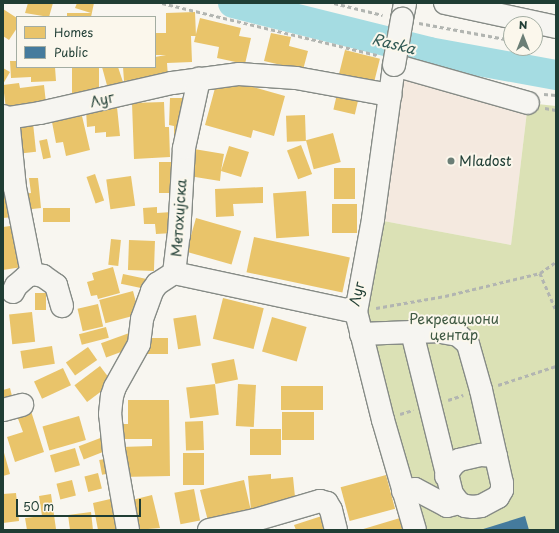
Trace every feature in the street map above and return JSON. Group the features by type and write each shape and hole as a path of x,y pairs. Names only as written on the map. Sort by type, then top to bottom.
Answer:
{"street":[{"path":"445,3 556,27"},
{"name":"Луг","path":"174,273 356,312 373,219 390,95 386,60 403,11"},
{"path":"386,60 533,98"},
{"name":"Луг","path":"6,117 40,113 172,83 239,74 277,76 325,82 390,95"},
{"name":"Метохијска","path":"128,530 114,451 110,414 112,396 115,387 139,344 144,314 152,291 157,284 174,273 179,235 184,148 199,79"},
{"path":"6,117 16,188 32,274"},
{"path":"13,292 21,280 32,274 43,276 56,284 62,306"},
{"path":"356,312 383,420 415,530"},
{"path":"361,334 435,331 458,335 468,344 502,483 502,490 498,497 481,506 473,508 459,503 452,494 446,476 412,332"},
{"path":"446,476 453,465 459,460 481,455 496,456"},
{"path":"404,491 415,490 447,506 459,503"},
{"path":"210,530 255,520 320,501 327,503 336,530"}],"path":[{"path":"162,3 386,60"},
{"path":"533,98 556,95"},
{"path":"356,312 445,296 540,273 556,262"},
{"path":"540,273 556,310"}],"shaded area":[{"name":"Mladost","path":"394,65 528,103 511,245 373,219"}],"green space":[{"name":"Рекреациони центар","path":"528,103 556,106 556,530 415,530 356,312 373,219 511,245"}],"building: Homes":[{"path":"28,3 53,3 49,16 25,13"},
{"path":"77,3 94,3 91,16 67,16 67,13 91,13 75,8"},
{"path":"3,9 16,17 16,30 9,40 3,36"},
{"path":"195,12 196,36 191,36 192,62 167,63 168,77 124,81 123,68 156,68 156,57 166,55 156,55 156,33 166,33 166,13"},
{"path":"200,18 241,28 239,36 251,38 245,64 217,58 219,47 194,42"},
{"path":"271,33 291,37 289,46 308,51 303,70 264,61"},
{"path":"345,50 380,59 374,84 339,75"},
{"path":"10,61 16,61 16,68 55,68 56,81 31,82 31,77 11,78"},
{"path":"3,68 10,72 3,84"},
{"path":"72,68 99,68 99,95 72,95"},
{"path":"102,68 118,68 124,85 108,89"},
{"path":"218,77 285,96 274,136 253,130 251,138 205,125"},
{"path":"19,83 20,88 44,85 46,103 6,109 3,85"},
{"path":"337,94 358,99 355,115 333,110"},
{"path":"170,98 183,98 181,139 174,139 174,126 169,125"},
{"path":"164,102 165,127 169,127 170,157 134,159 132,103"},
{"path":"117,107 120,136 106,137 106,132 95,133 95,126 87,127 86,110"},
{"path":"305,115 306,141 287,142 286,116"},
{"path":"82,116 90,150 66,156 63,142 56,143 52,122"},
{"path":"33,123 36,152 16,154 13,125"},
{"path":"333,133 341,162 314,169 306,140"},
{"path":"47,139 51,158 43,159 39,141"},
{"path":"301,145 312,174 298,179 287,150"},
{"path":"229,146 249,152 241,177 221,171"},
{"path":"194,149 224,154 220,181 189,176"},
{"path":"159,162 176,162 176,193 159,193"},
{"path":"334,168 355,168 355,199 334,199"},
{"path":"95,174 104,200 96,203 86,177"},
{"path":"131,176 135,206 110,209 106,179"},
{"path":"29,178 38,178 41,208 23,210 22,194 31,193"},
{"path":"263,187 263,203 233,204 234,216 216,217 215,189"},
{"path":"10,189 13,217 3,218 3,190"},
{"path":"306,191 309,236 276,238 273,193"},
{"path":"332,204 357,204 357,233 332,233"},
{"path":"157,207 157,213 172,212 173,233 156,234 155,224 144,224 143,208"},
{"path":"43,208 70,208 70,222 43,222"},
{"path":"196,218 241,231 232,265 186,252"},
{"path":"17,225 22,267 3,270 3,227"},
{"path":"254,237 350,257 342,293 247,272"},
{"path":"111,239 121,240 118,266 108,265"},
{"path":"129,240 155,241 154,271 128,270"},
{"path":"113,267 120,293 98,299 97,295 91,296 87,282 94,280 92,273"},
{"path":"123,274 151,280 149,290 121,284"},
{"path":"133,291 139,314 105,323 99,300"},
{"path":"35,293 46,293 46,310 35,310"},
{"path":"223,298 264,308 254,349 213,339"},
{"path":"98,304 103,326 83,331 78,309"},
{"path":"32,312 35,342 12,344 9,314"},
{"path":"196,315 201,346 178,349 173,319"},
{"path":"272,317 307,327 297,362 262,352"},
{"path":"106,327 109,338 82,345 79,334"},
{"path":"132,332 137,346 106,357 101,343"},
{"path":"147,338 168,338 168,354 147,354"},
{"path":"52,346 55,364 23,369 20,351"},
{"path":"88,347 97,360 75,376 66,362"},
{"path":"234,359 238,380 215,384 211,363"},
{"path":"100,366 113,383 87,402 74,385"},
{"path":"63,368 71,385 42,399 34,382"},
{"path":"215,384 219,415 190,418 186,388"},
{"path":"238,384 256,385 254,427 236,426"},
{"path":"281,386 323,386 323,410 281,410"},
{"path":"10,388 13,400 3,403 3,390"},
{"path":"128,400 169,400 170,476 121,477 121,447 152,446 152,439 123,439 123,424 128,424"},
{"path":"31,411 44,452 15,462 7,437 23,432 17,416"},
{"path":"282,412 314,412 314,440 282,440"},
{"path":"79,416 86,440 49,451 42,426"},
{"path":"203,421 204,450 186,451 185,422"},
{"path":"250,429 281,429 281,455 250,455"},
{"path":"103,437 108,450 84,459 79,446"},
{"path":"75,448 80,465 55,472 50,455"},
{"path":"3,449 10,474 3,476"},
{"path":"183,453 204,453 204,485 183,485"},
{"path":"110,458 113,473 102,475 99,460"},
{"path":"98,473 102,489 88,492 84,476"},
{"path":"271,474 271,479 293,477 296,507 208,521 200,490 244,480 251,511 248,476"},
{"path":"386,475 395,509 350,521 341,487"},
{"path":"72,480 76,496 60,499 56,484"},
{"path":"194,489 200,520 180,524 174,493"},
{"path":"16,493 19,521 3,523 3,494"},
{"path":"51,494 56,529 27,530 25,518 42,516 39,496"},
{"path":"152,495 160,528 136,530 128,501"},
{"path":"119,497 126,530 98,530 93,503"},
{"path":"91,512 93,530 70,530 68,515"},
{"path":"328,514 333,530 296,530 294,525"},
{"path":"400,518 404,530 360,530"}],"building: Public":[{"path":"525,516 529,530 480,530"}],"waterway":[{"name":"Raska","path":"233,3 429,52 556,75"}],"place":[{"name":"Mladost","path":"451,161"}]}
